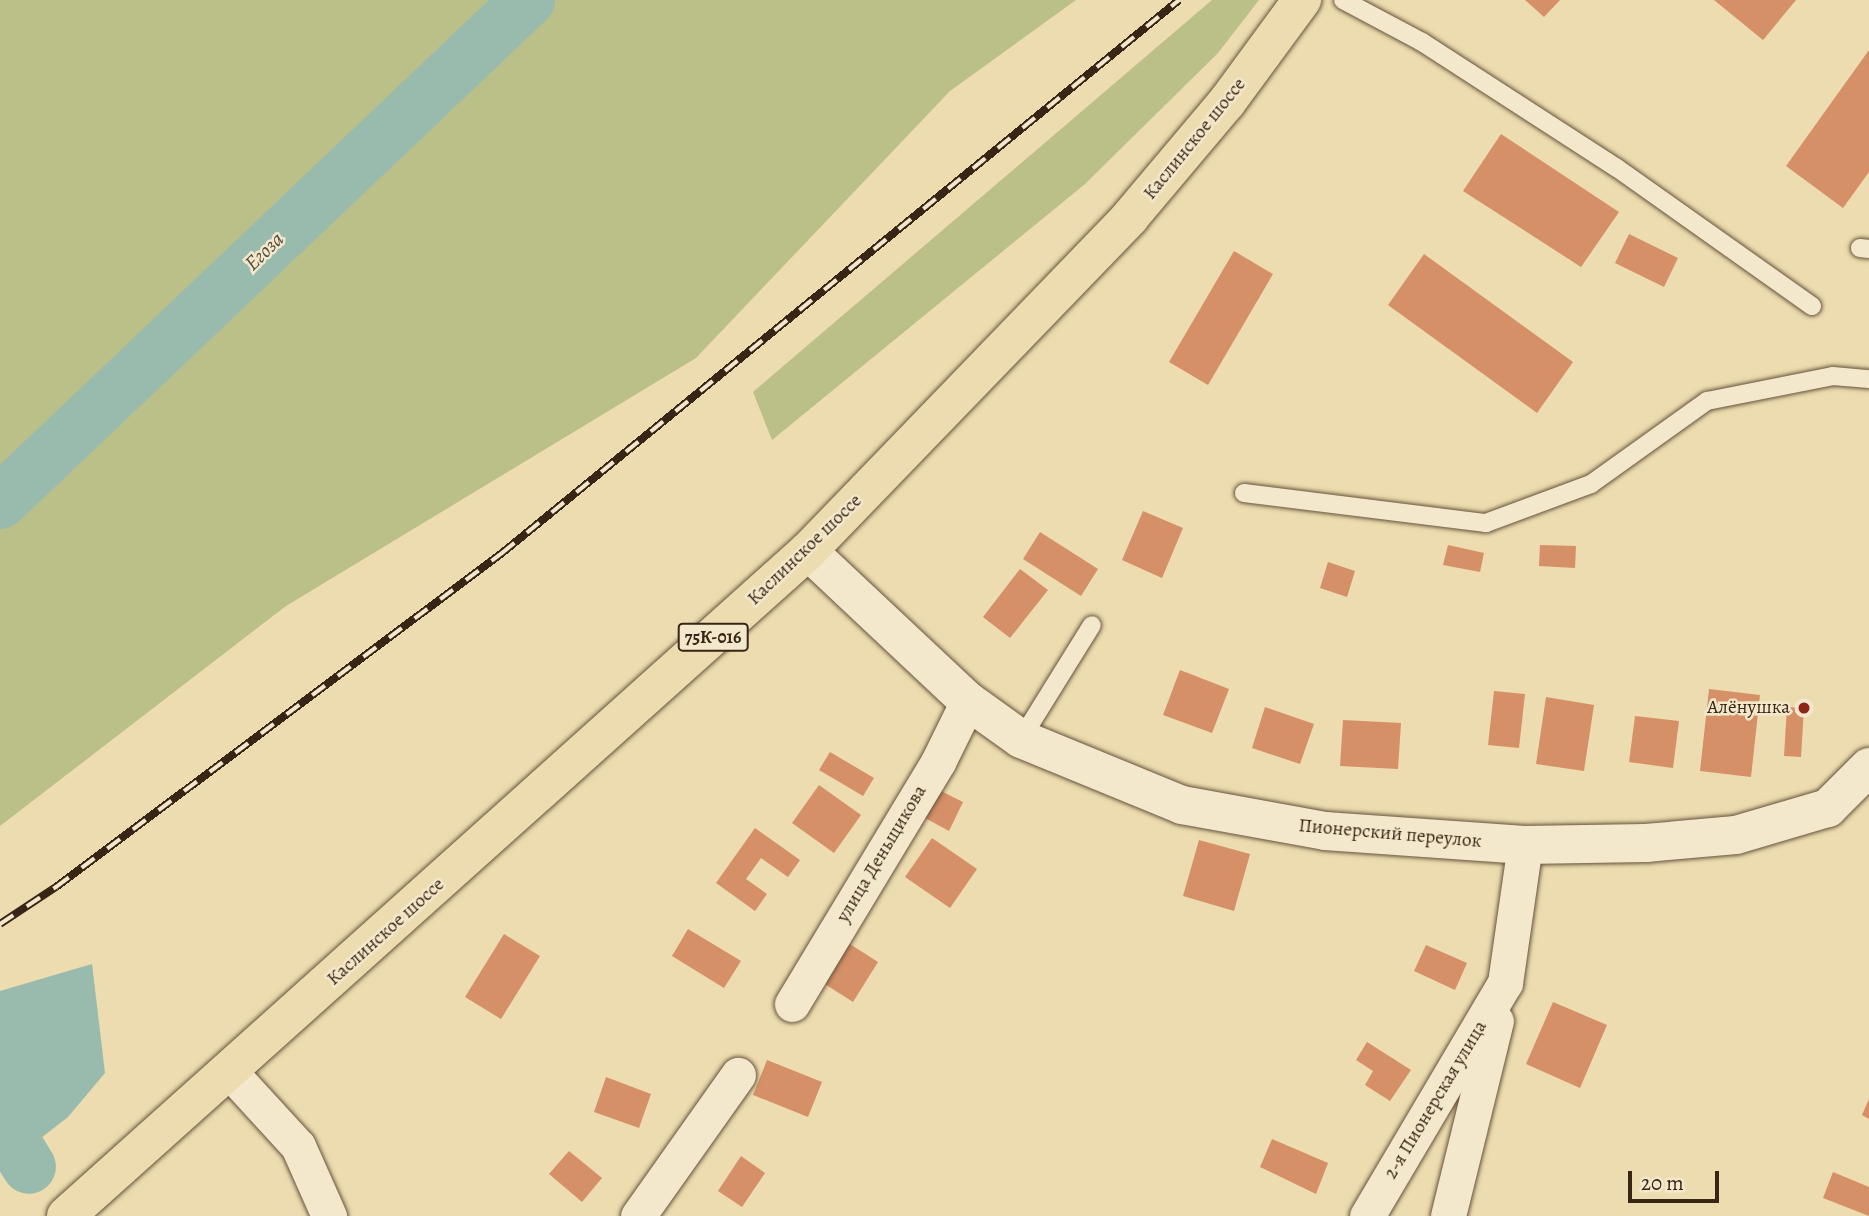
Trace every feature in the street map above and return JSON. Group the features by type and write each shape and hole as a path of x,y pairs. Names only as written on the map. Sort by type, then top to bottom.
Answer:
{"main road":[{"name":"Каслинское шоссе","path":"66,1216 231,1073 808,551 1130,217 1227,102 1302,0"}],"street":[{"name":"Пионерский переулок","path":"808,551 968,701 1021,739 1182,805 1325,831 1525,845 1736,835 1828,808 1869,766"},
{"name":"улица Деньщикова","path":"792,1003 938,762 968,701"},
{"name":"2-я Пионерская улица","path":"1448,1216 1505,983 1525,845"},
{"name":"2-я Пионерская улица","path":"1367,1216 1505,983"},
{"path":"231,1073 298,1146 329,1216"},
{"path":"638,1216 738,1075"}],"lane":[{"path":"1343,0 1422,42 1617,168 1812,306"},
{"path":"1244,493 1486,523 1591,484 1707,401 1833,376 1869,379"},
{"path":"1021,739 1092,625"}],"green space":[{"path":"0,0 1076,0 950,91 696,358 286,606 0,826"},
{"path":"1212,0 1259,0 1218,53 1085,184 772,440 753,392"}],"shaded area":[{"path":"92,964 105,1073 68,1117 0,1170 0,991"}],"building":[{"path":"1525,0 1560,0 1544,17"},
{"path":"1714,0 1796,0 1763,40"},
{"path":"1869,50 1869,172 1843,208 1786,166"},
{"path":"1501,134 1619,212 1581,267 1463,191"},
{"path":"1629,234 1678,258 1664,287 1615,263"},
{"path":"1234,251 1273,274 1208,385 1169,362"},
{"path":"1424,254 1573,362 1537,413 1388,305"},
{"path":"1143,511 1183,528 1162,578 1122,560"},
{"path":"1040,532 1098,569 1081,596 1023,559"},
{"path":"1448,545 1484,553 1480,572 1443,565"},
{"path":"1540,545 1576,546 1575,568 1539,566"},
{"path":"1328,562 1355,571 1347,597 1320,588"},
{"path":"1020,569 1048,590 1010,638 983,617"},
{"path":"1180,670 1229,689 1212,733 1163,715"},
{"path":"1709,689 1760,695 1751,777 1700,771"},
{"path":"1494,691 1525,694 1519,748 1488,745"},
{"path":"1546,697 1594,705 1584,771 1536,764"},
{"path":"1265,707 1314,724 1300,764 1252,748"},
{"path":"1787,707 1804,708 1801,757 1784,756"},
{"path":"1635,716 1679,721 1673,768 1629,762"},
{"path":"1343,720 1401,723 1398,769 1340,766"},
{"path":"830,752 874,778 863,796 819,770"},
{"path":"819,785 861,815 834,853 792,823"},
{"path":"939,790 963,802 949,831 925,818"},
{"path":"755,828 800,860 788,877 761,858 746,879 767,894 755,911 716,883"},
{"path":"932,838 977,869 950,908 905,877"},
{"path":"1199,840 1250,854 1234,911 1183,896"},
{"path":"688,929 741,961 724,988 672,956"},
{"path":"504,934 540,956 501,1019 465,997"},
{"path":"842,939 878,962 853,1002 817,979"},
{"path":"1426,945 1467,963 1455,990 1414,971"},
{"path":"1553,1002 1607,1025 1580,1088 1526,1064"},
{"path":"1367,1042 1411,1070 1390,1101 1365,1085 1373,1071 1356,1060"},
{"path":"767,1060 822,1082 808,1117 753,1095"},
{"path":"606,1077 651,1094 639,1128 594,1112"},
{"path":"1869,1099 1869,1119 1862,1115"},
{"path":"1272,1139 1328,1163 1316,1194 1260,1167"},
{"path":"569,1151 602,1178 582,1202 549,1174"},
{"path":"741,1156 765,1173 742,1207 718,1191"},
{"path":"1833,1172 1869,1187 1869,1216 1823,1198"}],"waterway":[{"name":"Егоза","path":"0,502 528,0"},
{"name":"Егоза","path":"0,1120 29,1167"}],"railway":[{"path":"0,924 56,887 502,553 1179,0"}],"place":[{"name":"Алёнушка","path":"1804,708"}]}
